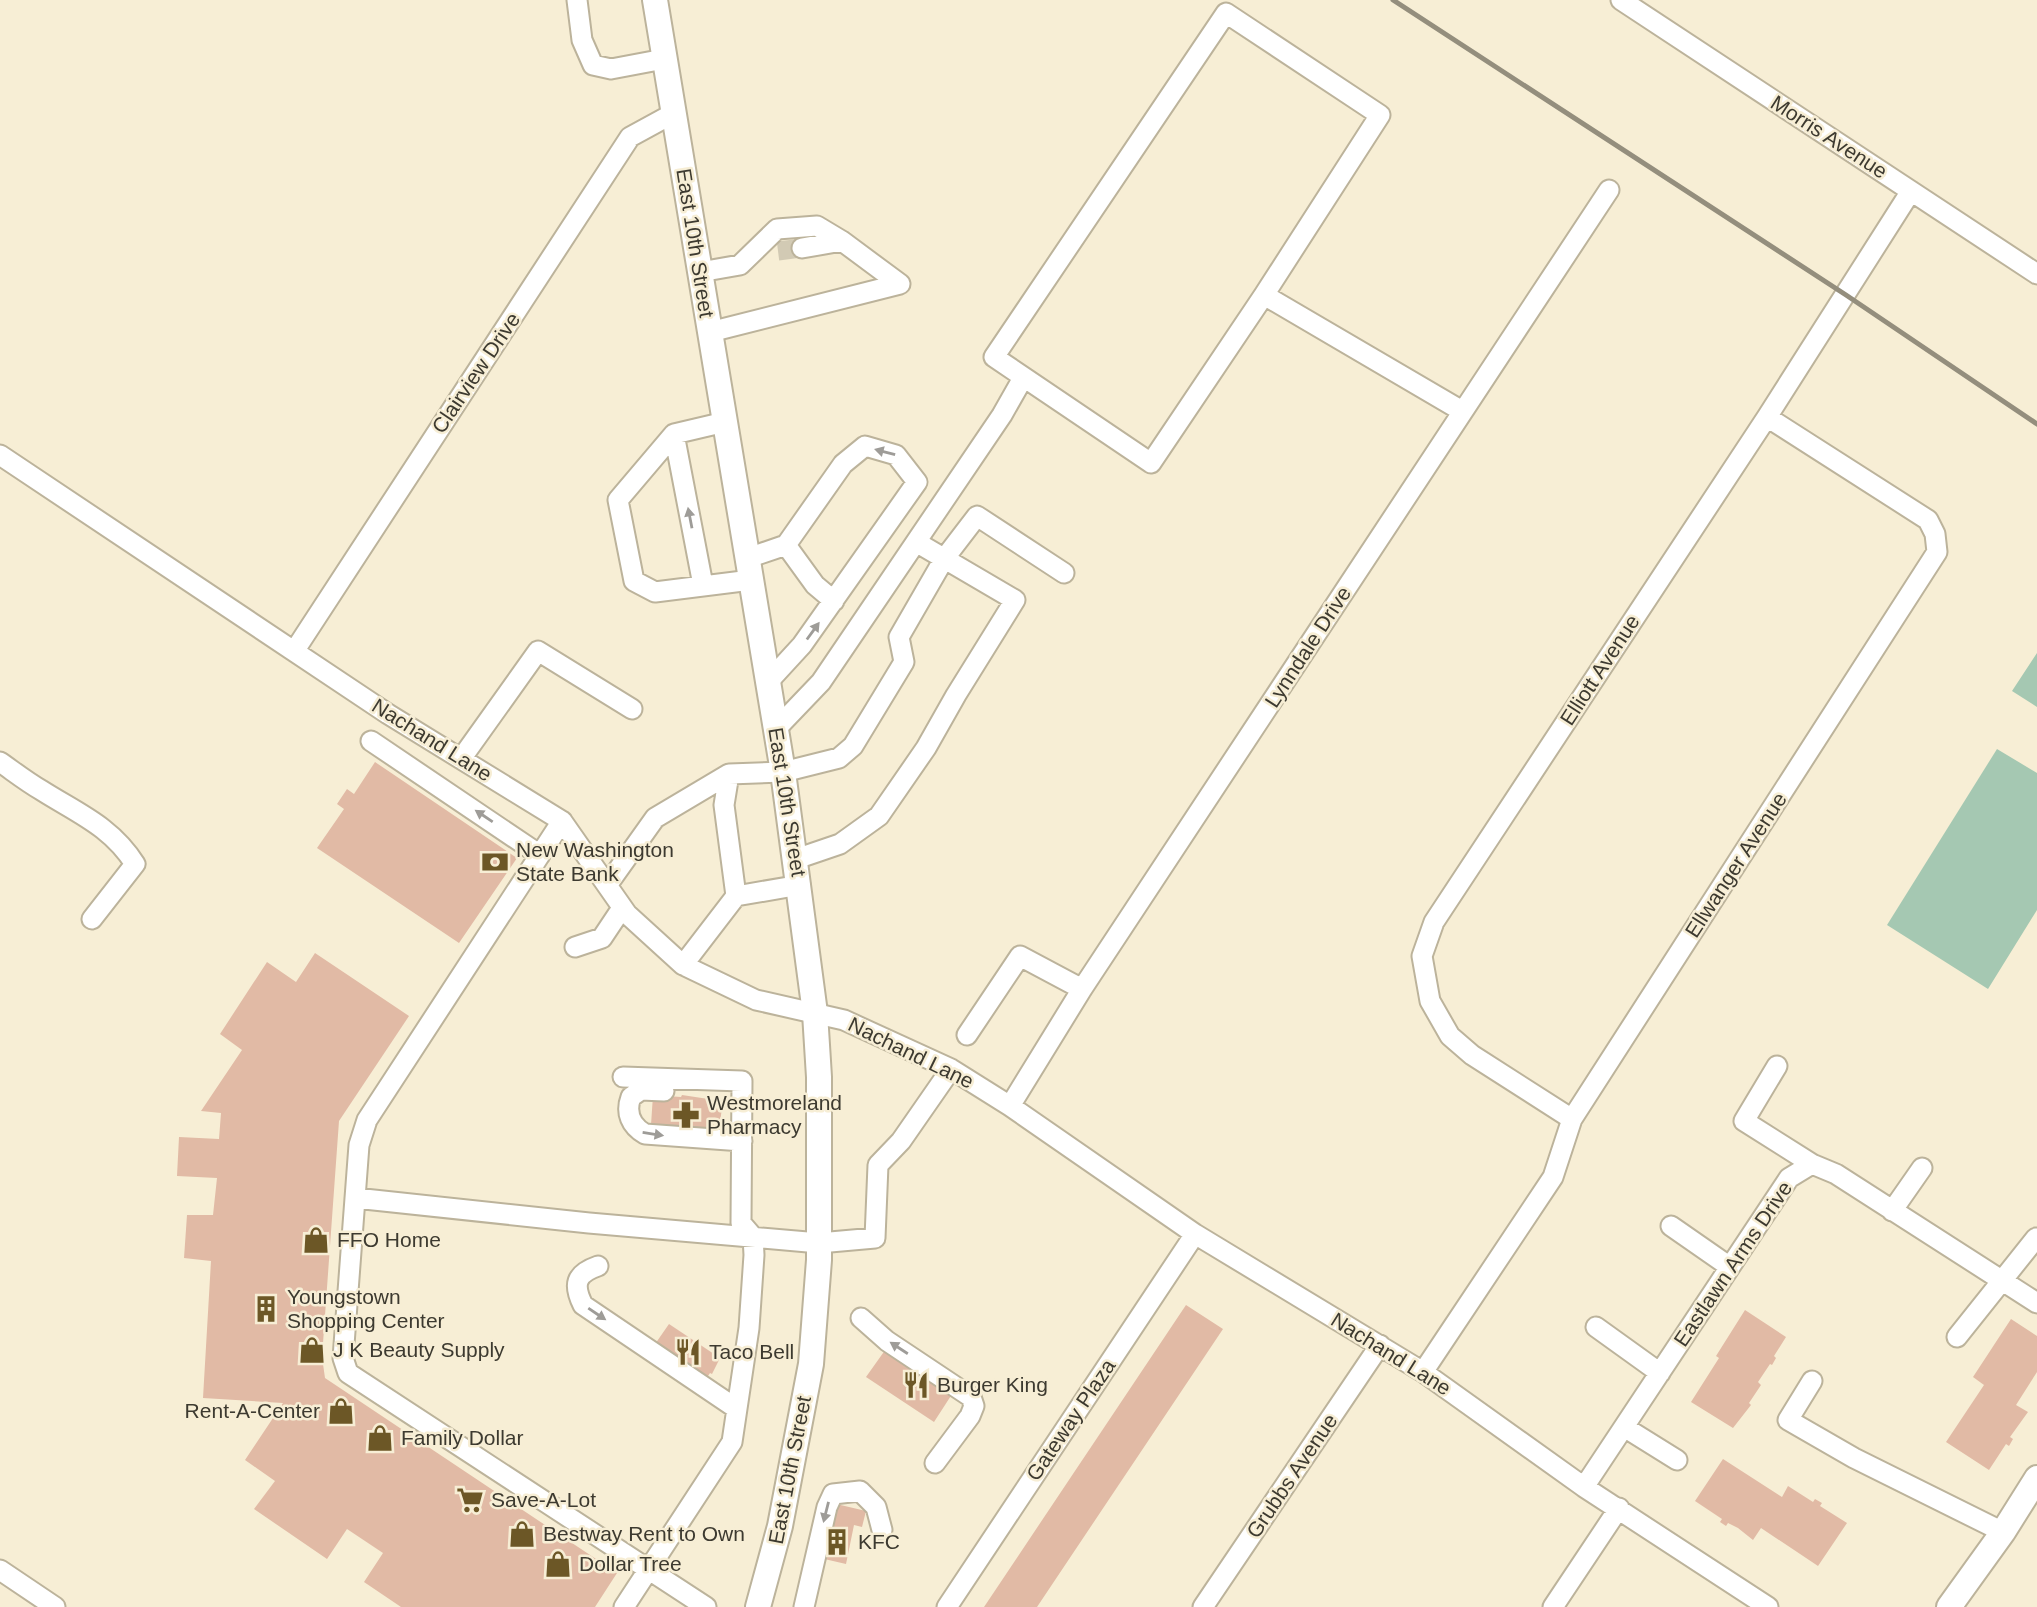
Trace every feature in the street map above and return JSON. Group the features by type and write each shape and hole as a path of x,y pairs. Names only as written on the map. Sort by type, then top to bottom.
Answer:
{"main road":[{"name":"East 10th Street","path":"655,0 783,772 815,1013 819,1077 819,1243 811,1364 780,1526 758,1607"},
{"path":"1949,1607 2003,1532 2037,1478"}],"street":[{"path":"577,0 582,40 593,65 611,69 664,59"},
{"name":"Morris Avenue","path":"1621,0 2037,274"},
{"path":"1226,13 1380,115 1151,463 1023,378 994,357 1226,13"},
{"name":"Clairview Drive","path":"295,650 630,137 674,113"},
{"name":"Lynndale Drive","path":"1010,1106 1082,989 1609,190"},
{"name":"Elliott Avenue","path":"1572,1119 1472,1055 1450,1036 1430,1001 1422,956 1434,922 1767,417 1911,191"},
{"path":"700,272 740,265 777,229 817,226 900,284 710,332"},
{"path":"802,248 842,241"},
{"path":"751,254 778,251"},
{"path":"1264,295 1462,411"},
{"path":"776,729 821,682 1002,415 1023,378"},
{"name":"Ellwanger Avenue","path":"1423,1372 1553,1177 1572,1119 1937,552 1935,534 1928,520 1767,417"},
{"path":"725,422 674,434 618,500 634,581 655,592 703,585 749,569 786,545 843,464 865,446 896,454 917,482 803,645 768,682"},
{"path":"674,434 703,585"},
{"name":"Nachand Lane","path":"0,455 388,714 562,821 627,914 683,965 756,1000 844,1020 951,1069 1010,1106 1195,1234 1423,1372 1584,1487 1769,1607"},
{"path":"608,884 655,818 729,774 783,772 839,758 853,746 904,662 900,637 944,559 977,516 1064,573"},
{"path":"796,859 840,844 879,816 926,748 1015,600 916,542"},
{"path":"786,545 815,585 834,601"},
{"path":"461,759 538,651 632,709"},
{"path":"371,741 540,855"},
{"path":"0,762 40,790 88,816 122,845 135,864 92,919"},
{"path":"729,774 724,805 736,896"},
{"path":"562,821 367,1120 359,1145 343,1358 348,1373 706,1607"},
{"path":"683,965 736,896 800,885"},
{"path":"575,947 602,938 618,914 627,914"},
{"path":"967,1035 1020,956 1082,989"},
{"path":"1777,1066 1744,1121 1812,1164"},
{"path":"355,1198 597,1224 819,1243 875,1238 878,1165 901,1141 951,1069"},
{"path":"623,1077 742,1081 741,1223 753,1237 749,1328 732,1442 624,1607"},
{"path":"742,1092 641,1090 631,1097 628,1112 635,1128 645,1134 742,1141"},
{"name":"Eastlawn Arms Drive","path":"1584,1487 1789,1178 1812,1164 1836,1174 2037,1303"},
{"path":"1892,1211 1922,1168"},
{"path":"1671,1226 1730,1267"},
{"name":"Gateway Plaza","path":"947,1607 1195,1234"},
{"path":"1957,1337 2036,1238"},
{"path":"598,1266 586,1270 577,1284 577,1293 583,1306 737,1409"},
{"path":"861,1318 887,1341 971,1397 974,1406 970,1416 935,1463"},
{"path":"1595,1327 1660,1373"},
{"name":"Grubbs Avenue","path":"1203,1607 1380,1345"},
{"path":"1812,1381 1788,1420 1854,1458 2003,1532"},
{"path":"1624,1427 1677,1460"},
{"path":"804,1607 827,1507 833,1494 860,1491 876,1507 882,1530"},
{"path":"1553,1607 1619,1508"},
{"path":"0,1570 55,1607"}],"green space":[{"path":"2037,653 2037,707 2012,691"},
{"path":"1997,749 2037,773 2037,910 1988,989 1887,925"}],"building":[{"path":"375,762 517,858 459,943 317,848 344,809 337,804 347,789 354,794"},
{"name":"Youngstown Shopping Center","path":"315,953 409,1016 339,1121 322,1357 325,1378 617,1573 595,1607 401,1607 364,1582 383,1553 347,1529 327,1559 254,1509 275,1481 245,1460 283,1403 203,1398 211,1261 184,1258 187,1215 213,1215 217,1178 177,1176 179,1137 219,1139 221,1113 201,1111 242,1050 220,1034 267,962 296,982"},
{"name":"Westmoreland Pharmacy","path":"653,1095 682,1095 715,1100 715,1108 722,1108 720,1122 714,1122 713,1130 651,1125"},
{"path":"1186,1305 1223,1329 1037,1607 984,1607"},
{"path":"1745,1310 1786,1337 1774,1356 1776,1358 1772,1365 1770,1364 1758,1382 1761,1385 1749,1403 1751,1405 1733,1428 1691,1402"},
{"path":"2011,1319 2037,1336 2037,1372 2016,1405 2028,1412 2010,1437 2013,1439 2009,1446 2006,1444 1989,1470 1946,1442 1984,1385 1973,1377"},
{"name":"Taco Bell","path":"669,1324 720,1358 712,1374 706,1379 653,1347"},
{"name":"Burger King","path":"888,1346 956,1388 934,1422 866,1377"},
{"path":"1723,1459 1782,1497 1788,1486 1813,1502 1815,1499 1822,1503 1820,1506 1847,1523 1818,1566 1761,1528 1753,1540 1738,1528 1728,1523 1726,1526 1720,1522 1722,1519 1695,1501"},
{"name":"KFC","path":"832,1503 866,1511 862,1527 854,1525 846,1564 820,1558"}],"tunnel":[{"path":"778,251 802,248"}],"railway":[{"path":"1393,0 1846,295 2037,424"}],"place":[{"name":"New Washington State Bank","path":"495,862"},
{"name":"Westmoreland Pharmacy","path":"686,1115"},
{"name":"FFO Home","path":"316,1240"},
{"name":"Youngstown Shopping Center","path":"266,1309"},
{"name":"J K Beauty Supply","path":"312,1350"},
{"name":"Taco Bell","path":"688,1352"},
{"name":"Burger King","path":"916,1385"},
{"name":"Rent-A-Center","path":"341,1411"},
{"name":"Family Dollar","path":"380,1438"},
{"name":"Save-A-Lot","path":"470,1500"},
{"name":"Bestway Rent to Own","path":"522,1534"},
{"name":"KFC","path":"837,1542"},
{"name":"Dollar Tree","path":"558,1564"}]}
